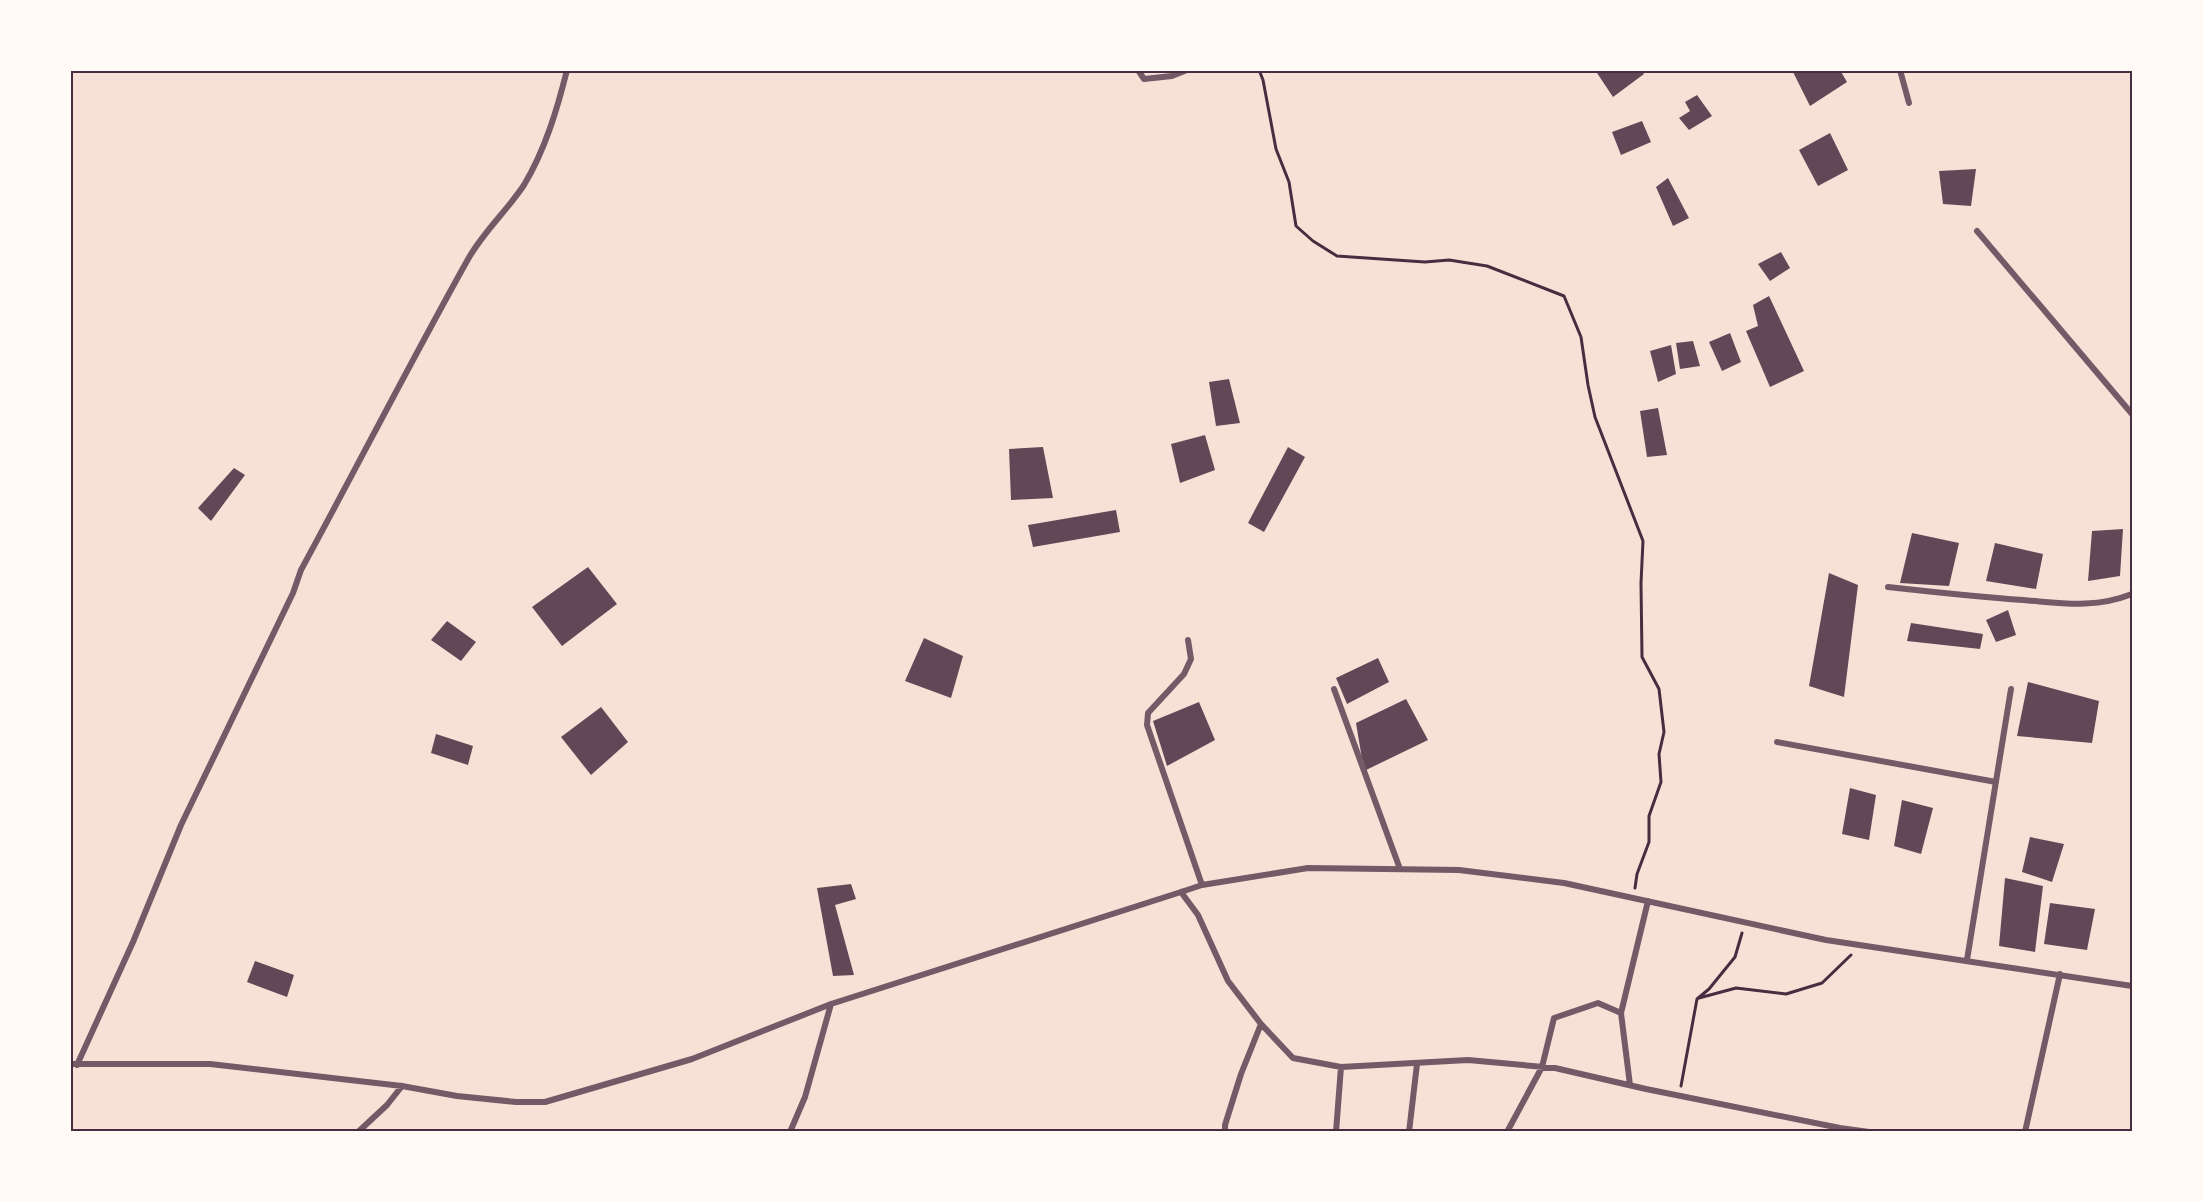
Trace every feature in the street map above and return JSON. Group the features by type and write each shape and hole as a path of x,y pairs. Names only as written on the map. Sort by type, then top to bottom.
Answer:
{"street":[{"path":"567,70 556,111 528,177 476,244 301,570 293,593 181,825 133,942 74,1064 210,1064 402,1086 468,1097 516,1102 545,1102 692,1059 831,1004 1202,885 1308,868 1459,870 1564,883 1861,945 2133,986"},
{"path":"1138,70 1144,80 1187,70"},
{"path":"1900,70 1909,103"},
{"path":"1977,231 2133,414"},
{"path":"1888,587 1989,598 2085,604 2110,602 2133,594"},
{"path":"1188,640 1191,659 1184,674 1148,713 1147,725 1202,885"},
{"path":"1334,689 1400,869"},
{"path":"1967,960 2011,689"},
{"path":"1777,742 1996,782"},
{"path":"1181,892 1198,915 1228,981 1261,1024 1293,1058 1341,1067 1468,1060 1542,1067 1840,1128 1869,1131"},
{"path":"1630,1085 1621,1013 1648,901"},
{"path":"2025,1131 2060,974"},
{"path":"1507,1131 1542,1067 1554,1018 1598,1003 1621,1013"},
{"path":"790,1131 805,1097 831,1004"},
{"path":"1225,1131 1240,1074 1261,1024"},
{"path":"1409,1131 1417,1064"},
{"path":"1336,1131 1341,1067"},
{"path":"358,1131 387,1105 402,1086"}],"path":[{"path":"1259,70 1276,149 1289,182 1296,226 1313,241 1337,256 1425,262 1449,260 1487,266 1564,296 1581,337 1587,385 1595,417 1643,541 1642,657 1659,689 1664,732 1659,754 1661,782 1649,816 1649,842 1637,874 1634,898"},
{"path":"1679,1095 1697,999 1709,989 1735,957 1745,922"},
{"path":"1697,999 1736,988 1786,994 1822,983 1861,945"}],"building":[{"path":"1595,70 1642,70 1644,74 1613,97"},
{"path":"1792,70 1840,70 1847,82 1810,106"},
{"path":"1697,95 1712,116 1689,130 1679,118 1690,111 1685,102"},
{"path":"1642,121 1651,142 1621,155 1612,132"},
{"path":"1830,133 1848,170 1818,186 1799,150"},
{"path":"1976,169 1971,206 1943,204 1939,171"},
{"path":"1668,178 1689,218 1673,226 1656,187"},
{"path":"1781,252 1790,268 1770,281 1758,264"},
{"path":"1769,296 1804,371 1770,387 1746,331 1758,326 1753,305"},
{"path":"1730,333 1741,362 1722,371 1709,342"},
{"path":"1693,341 1700,366 1680,369 1676,343"},
{"path":"1671,345 1676,374 1658,382 1650,351"},
{"path":"1229,379 1240,423 1216,426 1209,382"},
{"path":"1658,408 1667,455 1647,457 1640,411"},
{"path":"1205,435 1215,470 1180,483 1171,444"},
{"path":"1043,447 1053,498 1011,500 1009,449"},
{"path":"1288,447 1305,457 1264,532 1248,523"},
{"path":"234,468 245,475 211,521 198,508"},
{"path":"1116,510 1120,532 1033,547 1028,525"},
{"path":"2123,529 2120,576 2088,581 2092,531"},
{"path":"1912,533 1959,543 1949,586 1900,583"},
{"path":"1995,543 2043,554 2036,589 1986,581"},
{"path":"588,567 617,604 562,646 532,607"},
{"path":"1829,573 1858,585 1844,697 1809,686"},
{"path":"2008,610 2016,635 1996,642 1986,620"},
{"path":"447,621 476,642 461,661 431,640"},
{"path":"1911,623 1983,634 1980,649 1907,641"},
{"path":"924,638 963,656 951,698 905,681"},
{"path":"1378,658 1389,682 1347,704 1336,678"},
{"path":"2028,682 2099,701 2092,743 2017,736"},
{"path":"1406,699 1428,740 1364,771 1356,723"},
{"path":"1199,702 1215,740 1167,766 1153,721"},
{"path":"601,707 628,742 591,775 561,737"},
{"path":"436,734 473,746 468,765 431,753"},
{"path":"1850,788 1876,795 1869,840 1842,834"},
{"path":"1902,800 1933,808 1921,854 1894,846"},
{"path":"2030,837 2064,844 2052,882 2022,872"},
{"path":"2005,878 2043,886 2035,952 1999,946"},
{"path":"851,884 856,899 835,905 854,975 833,976 817,888"},
{"path":"2050,903 2095,909 2087,950 2044,944"},
{"path":"255,961 294,975 287,997 247,982"}]}
